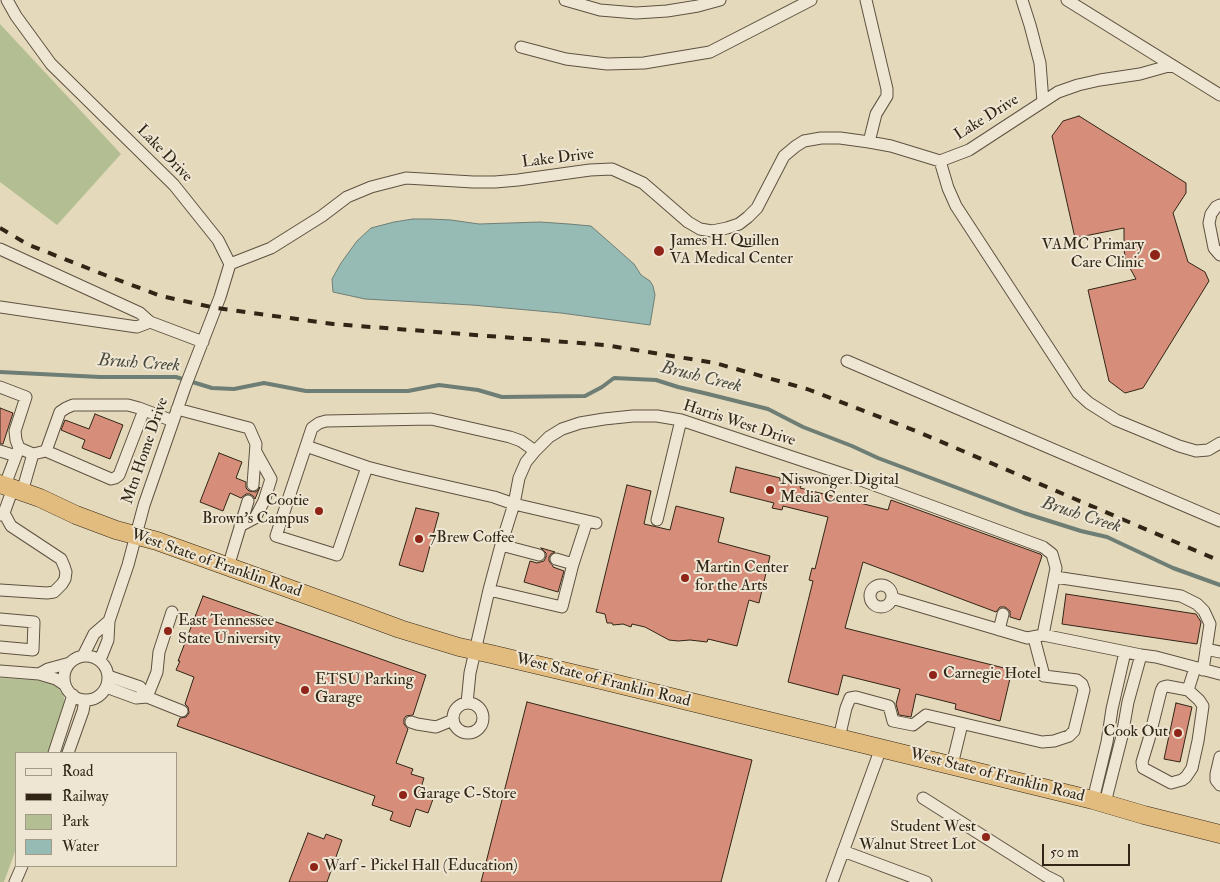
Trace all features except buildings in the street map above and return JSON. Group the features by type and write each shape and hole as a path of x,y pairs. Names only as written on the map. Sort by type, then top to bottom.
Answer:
{"highway":[{"name":"West State of Franklin Road","path":"10,487 40,498 76,515 136,536 158,541 400,629 459,648 592,678 952,765 1099,801 1144,815 1220,834"}],"street":[{"name":"Lake Drive","path":"7,0 16,16 51,64 174,185 218,240 230,264 271,248 322,216 347,197 371,186 406,178 495,182 612,169 643,183 688,222 700,229 712,231 727,228 739,224 757,208 784,156 804,141 821,138 840,138 869,142 899,148 940,161 968,150 1058,92 1100,80 1140,74 1172,64"},
{"path":"565,0 600,10 636,13 667,11 720,0"},
{"path":"521,47 566,60 607,64 644,63 710,52 811,0"},
{"path":"866,0 887,88 886,96 876,114 869,142"},
{"path":"1022,0 1040,63 1043,102"},
{"path":"1067,0 1220,95"},
{"path":"940,161 948,188 956,206 1078,394 1116,420 1179,446 1196,451 1208,450 1220,443"},
{"path":"1220,205 1211,214 1209,223 1214,248 1220,255"},
{"path":"0,249 140,313 150,322 203,342"},
{"name":"Mtn Home Drive","path":"100,660 108,640 109,622 128,565 144,504 177,408 220,297 230,264"},
{"path":"0,307 137,327 150,322"},
{"path":"846,361 1220,520"},
{"path":"0,388 26,397 15,431 17,452 2,514 11,526 61,560 66,572 65,579 54,592 0,590"},
{"path":"46,451 60,412 74,405 128,405 173,421"},
{"path":"177,408 249,428 256,444 253,485"},
{"path":"0,451 33,454 46,451 111,479 116,478 119,475 144,410"},
{"name":"Harris West Drive","path":"467,703 470,673 489,590 514,504 519,478 526,462 535,450 549,437 562,429 580,423 604,419 657,416 681,420 858,479 1043,547 1052,554 1056,568 1039,637"},
{"path":"368,466 337,555 276,536 312,428 319,423 326,421 431,419 510,437 521,441 535,450"},
{"path":"657,520 681,420"},
{"path":"306,446 402,476 591,522 573,564 562,608 489,590"},
{"path":"240,526 255,518 264,501 271,479 256,452"},
{"path":"10,487 33,454"},
{"path":"228,567 248,501"},
{"path":"501,545 539,555"},
{"path":"556,559 573,564"},
{"path":"1055,577 1181,596 1197,604 1204,611 1210,624 1206,649 1199,669 1188,690"},
{"path":"892,598 1027,638 1039,637 1156,657 1220,674"},
{"path":"147,697 157,672 159,652 172,612"},
{"path":"998,630 1003,614"},
{"path":"0,619 34,622 33,650 0,647"},
{"path":"83,656 94,634 109,622"},
{"path":"839,738 850,698 856,697 889,706 893,721 913,725 926,715 1042,742 1054,741 1069,736 1074,731 1084,690 1082,684 1077,680 1044,676 1039,637"},
{"path":"1206,649 1220,652"},
{"path":"1099,801 1112,709 1125,652"},
{"path":"88,655 100,660 108,672 107,682 100,696 85,700 70,693 65,685 64,674 70,662 75,658 88,655"},
{"path":"1099,801 1122,736 1128,702 1140,655"},
{"path":"39,674 48,668 70,662"},
{"path":"0,671 39,674 65,685"},
{"path":"107,682 136,698 147,697 182,711"},
{"path":"1163,687 1188,690 1203,706 1198,740 1192,768 1182,780 1171,783 1143,768 1142,762 1163,687"},
{"path":"54,752 73,695"},
{"path":"68,752 85,700"},
{"path":"467,703 472,703 480,709 484,718 480,728 472,733 462,732 454,725 453,720 455,710 462,704 467,703"},
{"path":"411,722 436,727 453,720"},
{"path":"952,765 962,724"},
{"path":"832,882 881,748"},
{"path":"1220,757 1216,774 1216,780 1220,785"},
{"path":"923,798 1058,882"},
{"path":"843,850 926,882"},
{"path":"15,882 22,867"}],"green space":[{"path":"0,24 121,154 57,225 0,182"},
{"path":"0,678 50,683 63,694 65,710 50,752 15,752 15,852 4,882 0,882"}],"water":[{"path":"413,219 451,220 479,224 540,222 591,226 634,264 641,275 650,281 653,286 655,295 650,325 561,313 472,305 365,299 333,292 332,279 341,263 357,241 371,228"}],"waterway":[{"name":"Brush Creek","path":"0,372 100,377 176,377 212,388 234,389 264,383 306,391 408,391 439,385 478,390 502,397 585,396 614,378 656,380 768,409 803,427 878,458 1024,513 1107,537 1173,568 1220,585"}],"railway":[{"path":"0,228 29,245 161,296 216,308 333,324 605,345 715,363 807,389 916,431 1220,561"}],"place":[{"name":"James H. Quillen VA Medical Center","path":"659,251"},
{"name":"VAMC Primary Care Clinic","path":"1155,255"},
{"name":"Niswonger Digital Media Center","path":"770,490"},
{"name":"Cootie Brown's Campus","path":"319,511"},
{"name":"7Brew Coffee","path":"419,539"},
{"name":"Martin Center for the Arts","path":"685,578"},
{"name":"East Tennessee State University","path":"168,631"},
{"name":"Carnegie Hotel","path":"933,675"},
{"name":"ETSU Parking Garage","path":"305,690"},
{"name":"Cook Out","path":"1178,733"},
{"name":"Garage C-Store","path":"403,795"},
{"name":"Student West Walnut Street Lot","path":"986,837"},
{"name":"Warf - Pickel Hall (Education)","path":"314,867"}]}
